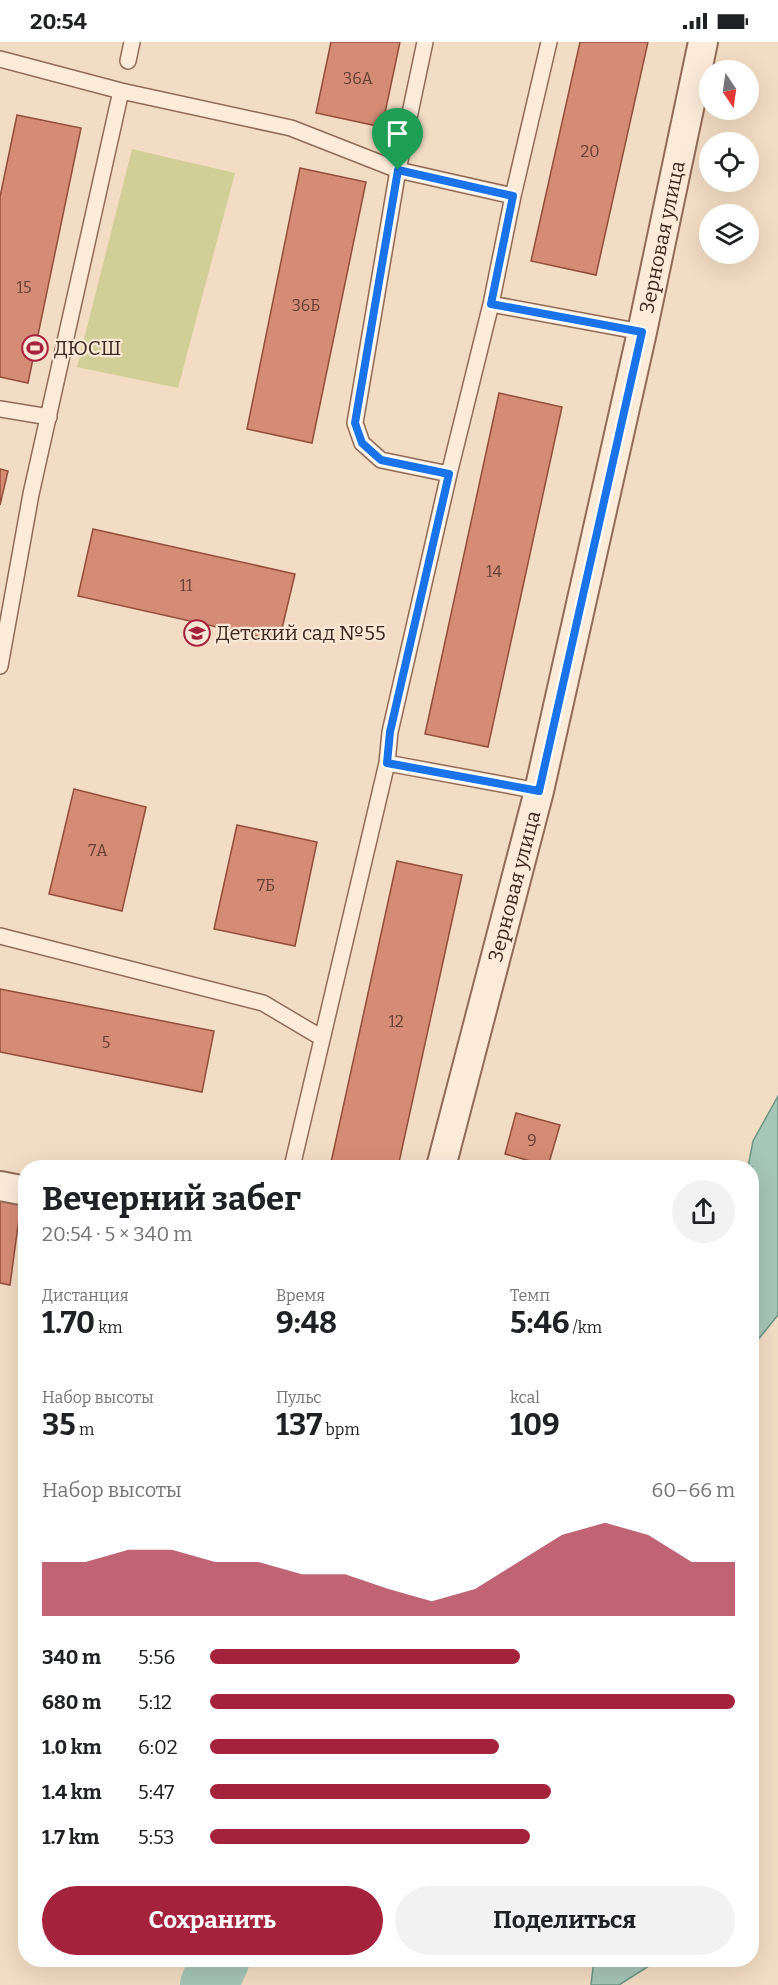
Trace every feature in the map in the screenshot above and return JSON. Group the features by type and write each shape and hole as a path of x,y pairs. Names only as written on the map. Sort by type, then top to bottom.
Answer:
{"street":[{"name":"Зерновая улица","path":"443,1160 539,791 642,332 703,42"},
{"path":"0,1186 18,1189"}],"lane":[{"path":"128,61 132,42"},
{"path":"425,42 398,170 355,423 362,443 381,460 449,474"},
{"path":"294,1160 387,763 390,732 449,474 491,304 513,196 549,42"},
{"path":"0,59 121,91 291,128 398,170 513,196"},
{"path":"0,666 31,494 121,91"},
{"path":"491,304 642,332"},
{"path":"0,409 49,417"},
{"path":"387,763 539,791"},
{"path":"0,936 263,1003 322,1038"}],"shaded area":[{"path":"132,149 235,173 178,388 77,367"},
{"path":"778,1096 778,1315 759,1338 759,1160 749,1160 753,1141"},
{"path":"593,1967 647,1967 619,1985 591,1985"}],"building":[{"path":"331,42 400,42 382,127 316,113"},
{"path":"580,42 648,42 596,275 531,261"},
{"path":"17,115 81,128 28,383 0,377 0,197"},
{"path":"300,168 366,182 312,443 247,429"},
{"path":"499,393 562,407 488,747 425,734"},
{"path":"0,469 8,471 0,505"},
{"path":"93,529 295,574 279,641 78,596"},
{"path":"74,789 146,807 122,911 49,894"},
{"path":"237,825 317,842 295,946 214,929"},
{"path":"397,861 462,875 400,1160 332,1160"},
{"path":"0,989 214,1031 202,1092 0,1052"},
{"path":"516,1113 560,1125 550,1160 526,1160 505,1154"},
{"path":"0,1193 18,1195 18,1226 10,1285 0,1283"}],"waterway":[{"path":"209,1985 217,1967"}],"place":[{"name":"ДЮСШ","path":"35,348"},
{"name":"Детский сад №55","path":"197,633"}],"route":[{"path":"398,170 513,196 491,304 642,332 539,791 387,763 390,732 449,474 381,460 362,443 355,423 398,170"}]}
